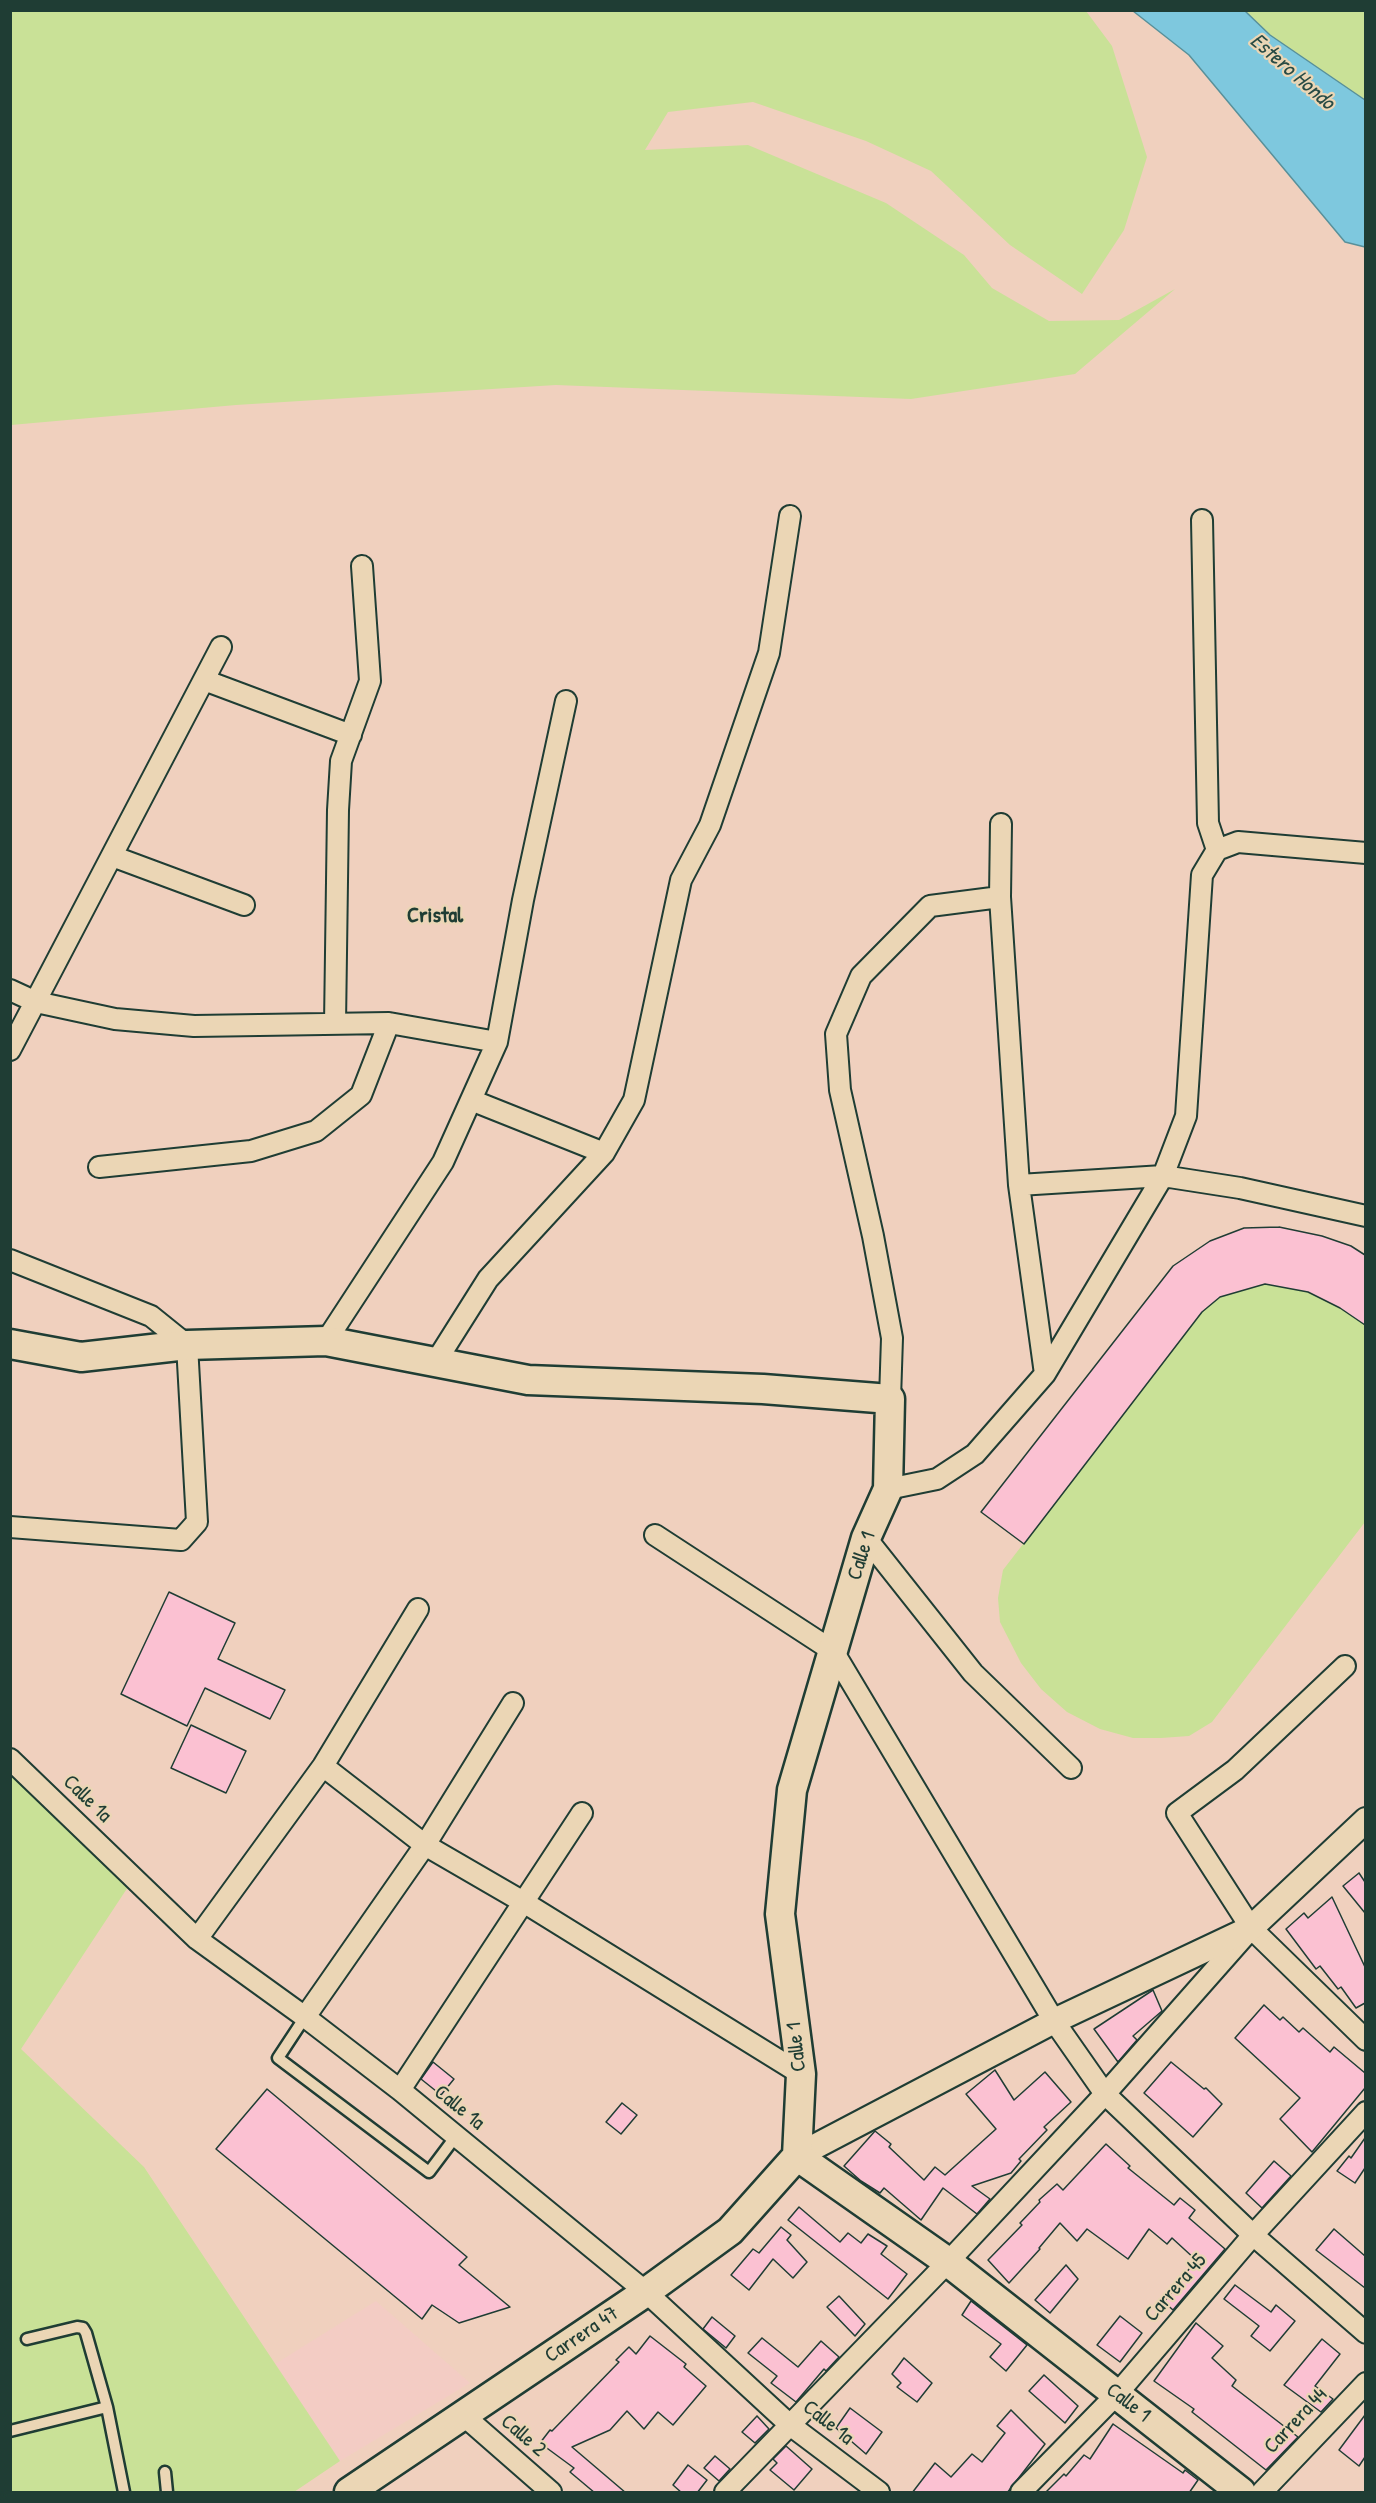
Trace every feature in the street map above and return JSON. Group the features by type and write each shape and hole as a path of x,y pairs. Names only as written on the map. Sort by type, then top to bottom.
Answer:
{"main road":[{"path":"10,1344 81,1357 187,1345 326,1341 528,1380 763,1389 890,1399"},
{"name":"Calle 1","path":"890,1399 888,1489 866,1538 792,1791 780,1914 801,2074 797,2156 948,2262 1241,2493"},
{"name":"Carrera 47","path":"349,2493 646,2292 730,2231 797,2156"}],"street":[{"path":"435,1363 488,1279 604,1153 634,1100 681,880 710,825 768,653 790,516"},
{"path":"1202,520 1208,823 1218,850"},
{"path":"335,1024 338,810 341,761 370,681 362,566"},
{"path":"10,1050 221,647"},
{"path":"204,681 351,735"},
{"path":"326,1341 443,1162 497,1042 566,701"},
{"path":"1001,824 1000,897 1019,1185 1045,1374"},
{"path":"888,1489 936,1479 975,1454 1045,1374 1162,1176 1186,1116 1202,875 1218,850 1238,842 1365,853"},
{"path":"112,856 244,905"},
{"path":"890,1399 891,1338 873,1236 840,1090 836,1034 861,976 930,906 1000,897"},
{"path":"10,990 36,1002 115,1019 194,1026 389,1023 497,1042"},
{"path":"99,1167 251,1151 316,1131 361,1095 389,1023"},
{"path":"471,1100 604,1153"},
{"path":"1019,1185 1162,1176 1240,1188 1365,1216"},
{"path":"10,1260 151,1316 187,1345 197,1522 181,1540 10,1527"},
{"path":"655,1535 833,1651 1054,2021 1105,2094 1253,2235 1365,2333"},
{"path":"866,1538 973,1673 1071,1768"},
{"path":"197,1939 323,1766 418,1609"},
{"path":"1345,1666 1235,1770 1177,1813 1251,1928 1365,2040"},
{"path":"305,2017 425,1845 513,1703"},
{"name":"Calle 1a","path":"10,1759 197,1939 305,2017 400,2090 646,2292 790,2425 879,2493"},
{"path":"323,1766 425,1845 525,1903 801,2074"},
{"path":"400,2090 582,1813"},
{"path":"725,2493 948,2262 1105,2094 1251,1928 1365,1820"},
{"path":"797,2156 1054,2021 1251,1928"},
{"name":"Carrera 45","path":"1021,2493 1117,2394 1253,2235 1365,2112"},
{"name":"Carrera 44","path":"1262,2493 1365,2383"},
{"name":"Calle 2","path":"463,2415 551,2493"}],"lane":[{"path":"305,2017 278,2058 429,2172 456,2136"},
{"path":"27,2339 77,2327 83,2328 86,2332 106,2407 124,2493"},
{"path":"10,2430 106,2407"},
{"path":"165,2472 167,2493"}],"shaded area":[{"path":"376,2301 470,2383 340,2461 275,2364"}],"green space":[{"path":"10,11 1086,11 1112,46 1147,157 1124,230 1082,294 1010,245 931,171 866,141 753,102 668,112 645,150 748,145 886,203 964,255 992,288 1049,321 1119,320 1175,289 1075,374 911,399 556,385 236,405 11,425"},
{"path":"1245,11 1365,11 1365,100 1270,35"},
{"path":"1265,1284 1308,1292 1340,1308 1365,1325 1365,1522 1212,1722 1189,1736 1161,1738 1133,1738 1100,1729 1067,1712 1041,1689 1021,1663 1000,1622 998,1598 1003,1570 1202,1312 1220,1297"},
{"path":"10,1769 128,1887 21,2049 144,2167 340,2461 294,2492 11,2492"}],"water":[{"name":"Estero Hondo","path":"1133,11 1245,11 1270,35 1365,100 1365,247 1345,242 1189,55"}],"building":[{"path":"1279,1227 1322,1236 1351,1246 1365,1255 1365,1325 1340,1308 1308,1292 1265,1284 1220,1297 1202,1312 1024,1544 981,1512 1173,1266 1210,1241 1244,1228"},
{"path":"169,1592 235,1623 218,1659 285,1690 270,1719 205,1688 187,1726 121,1694"},
{"path":"191,1725 246,1751 226,1793 171,1768"},
{"path":"1359,1873 1365,1882 1365,1913 1343,1886"},
{"path":"1332,1897 1365,1967 1365,2003 1356,2008 1341,1987 1338,1989 1320,1966 1316,1969 1286,1929 1304,1913 1308,1918"},
{"path":"1153,1990 1162,2011 1133,2036 1137,2040 1118,2062 1094,2029"},
{"path":"1264,2005 1280,2020 1283,2017 1299,2032 1303,2028 1330,2052 1334,2047 1365,2073 1365,2088 1312,2152 1280,2119 1300,2098 1235,2038"},
{"path":"433,2062 454,2079 441,2095 421,2079"},
{"path":"1171,2062 1204,2089 1206,2088 1222,2104 1193,2137 1144,2093"},
{"path":"995,2070 1014,2100 1045,2072 1071,2102 1044,2127 1047,2130 1019,2159 1021,2161 1011,2173 972,2186 990,2199 977,2214 943,2188 921,2220 884,2188 880,2193 861,2181 844,2166 875,2131 891,2144 889,2147 924,2180 935,2167 945,2175 996,2129 966,2094"},
{"path":"267,2089 467,2257 459,2265 510,2307 459,2323 432,2305 422,2319 216,2149"},
{"path":"622,2103 637,2115 621,2134 606,2122"},
{"path":"1365,2138 1365,2168 1355,2183 1337,2171 1349,2156 1351,2158"},
{"path":"1106,2144 1130,2166 1128,2168 1174,2205 1180,2198 1195,2210 1189,2218 1225,2249 1173,2310 1164,2302 1196,2260 1172,2238 1167,2244 1149,2229 1128,2259 1087,2229 1077,2241 1060,2223 1009,2283 988,2260 1022,2225 1020,2223 1040,2202 1039,2200 1057,2184 1063,2190"},
{"path":"1274,2161 1291,2176 1262,2208 1246,2193"},
{"path":"799,2207 840,2242 848,2233 861,2243 868,2234 887,2246 881,2254 907,2274 888,2299 788,2220"},
{"path":"781,2227 791,2235 787,2240 807,2262 793,2278 773,2259 749,2290 731,2275 753,2249 759,2253"},
{"path":"1334,2229 1365,2256 1365,2288 1316,2250"},
{"path":"1066,2265 1078,2279 1050,2313 1035,2300"},
{"path":"1235,2285 1271,2312 1276,2305 1295,2321 1270,2351 1251,2336 1259,2326 1224,2299"},
{"path":"839,2296 865,2324 855,2336 827,2307"},
{"path":"971,2301 1027,2345 1006,2371 990,2357 1001,2344 962,2315"},
{"path":"1120,2316 1142,2333 1120,2362 1097,2345"},
{"path":"712,2317 735,2336 726,2348 703,2329"},
{"path":"1196,2323 1223,2346 1212,2358 1236,2380 1232,2386 1298,2437 1266,2470 1192,2412 1194,2409 1154,2381"},
{"path":"650,2336 686,2364 684,2367 706,2386 673,2425 658,2412 644,2429 627,2411 610,2430 572,2447 626,2493 595,2493 570,2472 574,2468 540,2443 550,2430 552,2431 619,2362 616,2360 629,2347 636,2354"},
{"path":"762,2338 798,2367 821,2341 839,2357 826,2371 824,2369 796,2402 771,2383 777,2376 748,2353"},
{"path":"1322,2339 1340,2354 1315,2386 1333,2399 1321,2412 1284,2385"},
{"path":"904,2358 932,2383 917,2402 897,2387 901,2383 892,2374"},
{"path":"1044,2375 1078,2406 1065,2423 1029,2391"},
{"path":"850,2408 882,2432 866,2454 836,2428"},
{"path":"1011,2410 1045,2444 1007,2493 912,2493 935,2463 951,2477 972,2454 982,2462 1005,2433 997,2426"},
{"path":"1365,2415 1365,2457 1359,2466 1339,2450"},
{"path":"757,2416 769,2429 755,2443 742,2432"},
{"path":"1113,2424 1183,2473 1185,2470 1198,2480 1189,2493 1045,2493 1064,2474 1066,2476 1084,2455 1090,2459"},
{"path":"786,2446 812,2469 794,2490 770,2470 777,2463 773,2459"},
{"path":"715,2456 730,2469 719,2481 704,2468"},
{"path":"688,2465 707,2480 697,2493 682,2493 673,2485"}],"district":[{"name":"Cristal","path":"435,916"}]}
